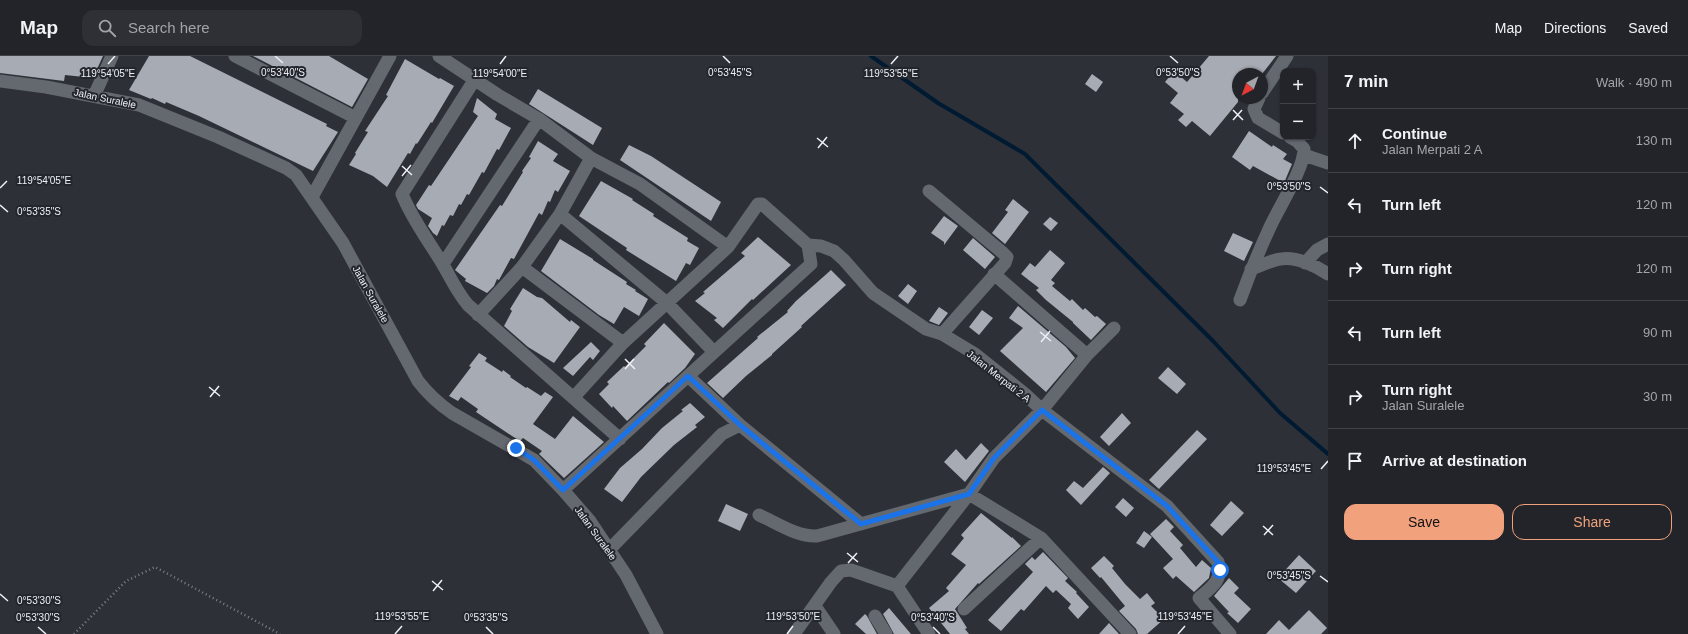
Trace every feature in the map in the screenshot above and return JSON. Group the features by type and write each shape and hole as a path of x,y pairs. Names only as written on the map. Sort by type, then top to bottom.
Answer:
{"street":[{"path":"94,96 112,56"},
{"path":"235,56 356,118"},
{"path":"439,56 498,96 539,119 591,158 640,184 728,247"},
{"path":"1268,84 1287,56"},
{"path":"312,197 388,57"},
{"path":"475,79 402,194 408,209 443,264 456,290 478,315 620,439"},
{"name":"Jalan Suralele","path":"0,80 139,105 218,137 286,168 302,183 343,243 418,381 440,405 534,460 563,490 590,521 626,575 657,634"},
{"path":"1256,104 1254,109 1258,118 1280,131"},
{"path":"443,264 539,119"},
{"path":"1240,300 1251,269 1304,155 1304,149 1294,140"},
{"path":"1304,155 1328,163"},
{"path":"478,315 522,267 560,214 591,158"},
{"path":"929,191 1006,257 1005,263 942,334"},
{"path":"563,490 811,264 808,245 761,204 755,207 728,247 623,343 574,398"},
{"path":"560,214 667,303 714,352"},
{"path":"1305,262 1317,250 1328,244"},
{"name":"Jalan Merpati 2 A","path":"808,245 821,246 834,251 844,260 873,293 926,329 942,334 975,354 1042,410 1167,506 1218,562 1220,570 1219,577 1215,584 1199,598 1230,634"},
{"path":"1251,269 1282,258 1305,262 1328,274"},
{"path":"522,267 623,343"},
{"path":"994,274 1087,355"},
{"path":"897,586 969,494 994,458 1042,410 1087,355 1114,328"},
{"path":"688,376 740,425 861,524"},
{"path":"609,550 722,434 740,425"},
{"path":"759,515 810,537 969,494 1041,538 1130,634"},
{"path":"964,609 1041,538"},
{"path":"794,634 831,582 841,571 852,570 897,586 929,634"},
{"path":"815,606 834,634"},
{"path":"875,616 886,634"}],"path":[{"path":"74,634 126,581 155,568 280,634"}],"building":[{"path":"0,56 103,56 93,78 65,75 64,81 0,73"},
{"path":"149,56 190,56 327,124 326,126 338,132 313,171 199,116 166,102 165,104 129,90"},
{"path":"253,56 329,56 368,79 352,107"},
{"path":"1209,56 1276,56 1267,68 1232,68 1232,104 1236,104 1210,136 1192,121 1186,127 1178,120 1184,114 1170,103 1178,93 1165,82 1174,71 1187,82"},
{"path":"405,59 454,86 432,123 431,122 417,144 416,143 410,154 408,153 387,187 373,176 349,165 368,132 365,131 388,96 386,95"},
{"path":"1092,74 1103,82 1096,92 1085,84"},
{"path":"538,89 602,128 593,145 529,104"},
{"path":"477,98 497,114 495,119 511,128 499,150 497,149 484,173 482,172 469,195 467,194 461,205 459,204 453,216 450,215 444,226 442,225 437,236 428,226 432,218 418,209 416,205 429,185 431,186 478,116 473,112"},
{"path":"1249,131 1272,147 1273,145 1287,154 1283,159 1292,164 1284,183 1253,166 1250,170 1232,157"},
{"path":"538,141 558,154 553,161 570,171 558,192 555,190 550,202 548,201 542,215 539,213 514,259 511,258 499,280 497,279 494,286 487,293 465,281 466,279 455,270 500,205 502,206 531,158 529,157"},
{"path":"629,145 651,156 721,202 711,221 620,160"},
{"path":"601,181 633,199 632,200 654,214 653,216 688,238 687,241 699,248 690,265 686,263 676,281 626,250 627,248 579,216"},
{"path":"1013,199 1029,212 1005,244 992,233 1008,212 1005,210"},
{"path":"944,216 958,226 944,245 944,242 931,233"},
{"path":"1050,217 1058,223 1051,231 1043,224"},
{"path":"1233,233 1253,242 1244,261 1224,251"},
{"path":"758,237 791,265 753,300 752,299 723,328 714,320 717,318 695,301 705,293 703,292 745,256 741,253"},
{"path":"973,238 995,257 985,269 963,250"},
{"path":"560,239 627,282 626,284 648,299 639,316 624,307 614,324 599,315 541,271"},
{"path":"1050,250 1065,263 1051,280 1055,283 1052,286 1070,301 1072,299 1083,310 1085,308 1106,324 1091,340 1073,322 1036,290 1039,288 1021,274 1030,263 1035,267"},
{"path":"831,270 846,285 772,355 746,376 723,398 707,383 758,338 757,337 788,312 787,311 796,301"},
{"path":"908,284 917,291 908,304 898,296"},
{"path":"523,288 537,297 542,298 570,322 571,320 580,327 554,363 528,347 504,326 512,311 510,309"},
{"path":"1018,306 1066,347 1075,358 1046,392 1000,351 1023,328 1009,318"},
{"path":"939,307 948,313 939,325 929,321"},
{"path":"982,310 993,318 979,335 969,327"},
{"path":"664,323 695,354 685,368 627,421 599,394 609,384 607,382 646,346 644,344"},
{"path":"591,342 600,351 593,360 590,357 573,376 563,368"},
{"path":"479,353 487,358 485,361 502,372 503,370 526,388 527,387 541,396 545,392 553,397 533,424 555,439 573,416 604,442 564,478 539,454 542,451 523,438 520,441 476,412 478,409 461,397 458,401 449,396 471,367 469,366"},
{"path":"1168,367 1186,384 1177,394 1158,378"},
{"path":"690,403 705,417 695,425 697,427 674,445 641,477 622,502 604,489 620,468"},
{"path":"1122,413 1131,423 1109,446 1100,437"},
{"path":"1197,430 1207,439 1159,489 1149,480"},
{"path":"981,443 989,451 965,482 944,462 956,449 966,460"},
{"path":"1103,467 1110,473 1081,505 1066,490 1074,481 1083,488"},
{"path":"1123,498 1134,508 1126,517 1115,507"},
{"path":"1231,501 1244,513 1222,536 1210,525"},
{"path":"726,504 748,514 740,531 718,521"},
{"path":"981,513 1012,537 1021,546 979,584 978,583 955,609 969,634 950,634 929,608 949,591 946,588 966,565 951,554 964,538 961,535"},
{"path":"1166,519 1174,527 1170,531 1183,545 1180,548 1196,567 1202,560 1211,568 1209,578 1194,592 1176,576 1173,579 1163,568 1173,559 1150,534"},
{"path":"1144,531 1152,537 1144,548 1136,543"},
{"path":"1043,552 1068,578 1065,581 1077,592 1076,593 1089,607 1078,619 1068,608 1071,604 1056,590 1053,593 1046,586 1024,611 1021,609 1001,631 988,620 1033,572 1025,564 1032,557 1035,560"},
{"path":"1299,555 1316,571 1296,593 1278,578"},
{"path":"1104,556 1114,566 1112,568 1125,584 1140,599 1147,593 1155,603 1151,606 1164,619 1147,634 1138,634 1136,629 1119,611 1125,606 1101,577 1100,578 1091,568"},
{"path":"1229,578 1239,588 1234,593 1251,609 1238,623 1227,613 1229,612 1214,596"},
{"path":"889,608 911,634 894,634 883,614"},
{"path":"1309,610 1327,628 1321,634 1266,634 1279,620 1289,630"},
{"path":"865,614 877,634 866,634 855,624"},
{"path":"1109,623 1119,634 1099,634"}],"waterway":[{"path":"871,56 938,103 1025,154 1213,341 1280,413 1328,454"}],"route":[{"path":"516,448 534,460 563,490 688,376 740,425 861,524 969,494 994,458 1042,410 1167,506 1218,562 1220,570"}]}
